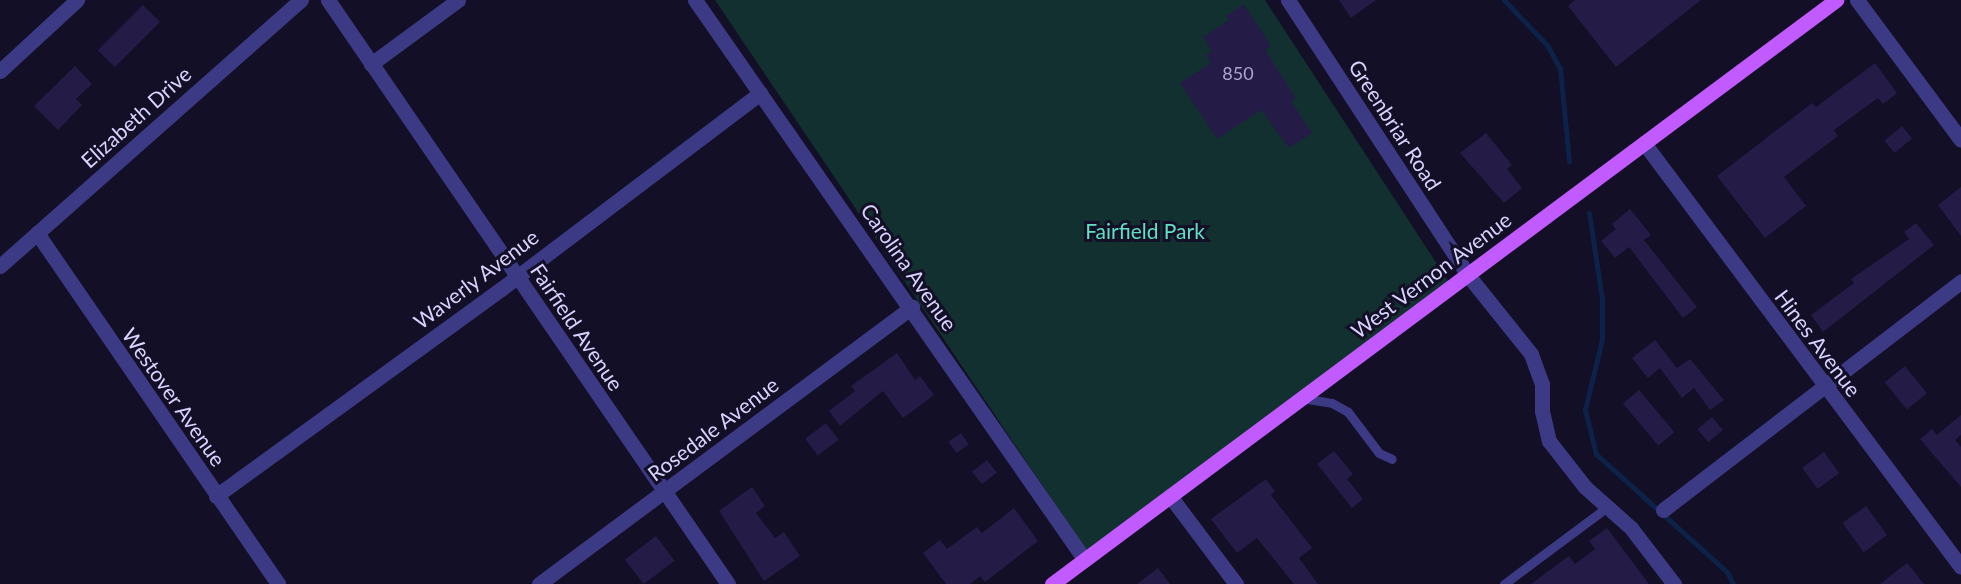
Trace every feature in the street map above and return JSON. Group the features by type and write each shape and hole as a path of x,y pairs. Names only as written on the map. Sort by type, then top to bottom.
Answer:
{"main road":[{"name":"West Vernon Avenue","path":"1052,584 1836,0"}],"street":[{"path":"0,71 77,0"},
{"name":"Elizabeth Drive","path":"0,266 301,0"},
{"name":"Fairfield Avenue","path":"328,0 728,584"},
{"path":"371,64 458,0"},
{"name":"Carolina Avenue","path":"695,0 912,307 1085,560"},
{"name":"Greenbriar Road","path":"1288,0 1467,274 1531,354 1542,384 1542,411 1549,441 1606,508 1631,528 1674,584"},
{"path":"1857,0 1961,140"},
{"name":"Waverly Avenue","path":"216,496 517,276 760,93"},
{"name":"Hines Avenue","path":"1644,143 1822,386 1961,567"},
{"name":"Westover Avenue","path":"37,233 278,584"},
{"path":"1663,510 1961,281"},
{"name":"Rosedale Avenue","path":"539,584 912,307"},
{"path":"1170,496 1236,584"}],"lane":[{"path":"1302,398 1332,403 1348,412 1379,453 1392,459"},
{"path":"1504,584 1606,508"}],"green space":[{"name":"Fairfield Park","path":"715,0 1265,0 1454,290 1090,556"}],"building":[{"path":"1339,0 1376,0 1351,18"},
{"path":"1575,0 1701,0 1616,67 1568,6"},
{"path":"1244,4 1271,46 1265,50 1296,98 1291,101 1312,133 1289,148 1261,110 1217,139 1180,83 1211,63 1206,55 1212,51 1203,37 1229,20 1226,16"},
{"path":"143,5 160,22 115,67 98,50"},
{"path":"1875,63 1897,93 1883,104 1878,98 1834,130 1838,136 1784,177 1806,206 1765,238 1717,176 1812,103 1816,107"},
{"path":"75,66 92,84 76,99 82,105 58,130 34,106"},
{"path":"1902,126 1912,138 1895,153 1884,141"},
{"path":"1486,133 1512,165 1507,169 1522,188 1504,203 1460,153"},
{"path":"1961,187 1961,236 1938,205"},
{"path":"1630,209 1651,235 1644,240 1697,307 1683,318 1629,247 1615,258 1601,241 1616,229 1612,224"},
{"path":"1916,223 1934,245 1823,332 1811,315 1854,283 1851,279 1909,239 1904,232"},
{"path":"1655,340 1677,368 1690,359 1724,400 1710,410 1694,388 1682,398 1660,368 1648,378 1632,358"},
{"path":"897,353 915,380 920,376 934,395 903,418 883,391 840,426 829,411 855,391 851,386"},
{"path":"1905,366 1927,393 1907,410 1885,382"},
{"path":"1639,390 1674,432 1658,446 1623,403"},
{"path":"1961,415 1961,435 1955,440 1961,447 1961,487 1920,439 1932,429 1937,435"},
{"path":"1712,417 1723,430 1708,442 1697,429"},
{"path":"826,423 839,440 818,455 805,439"},
{"path":"961,433 969,445 956,453 949,441"},
{"path":"1334,451 1353,474 1347,479 1363,499 1352,508 1317,464"},
{"path":"1824,452 1839,473 1817,489 1802,468"},
{"path":"987,460 997,473 982,484 972,472"},
{"path":"1266,479 1275,491 1271,495 1312,548 1299,558 1318,584 1294,584 1257,538 1237,553 1211,519"},
{"path":"752,487 765,506 756,513 775,538 784,532 800,556 764,581 719,511"},
{"path":"1866,506 1887,535 1864,552 1843,523"},
{"path":"1014,508 1038,541 985,582 980,576 970,584 946,584 923,553 940,540 947,549 977,527 982,533"},
{"path":"1607,528 1649,584 1531,584 1569,556 1575,564 1595,549 1589,541"},
{"path":"656,536 675,561 643,584 625,559"},
{"path":"1907,563 1924,584 1880,584"},
{"path":"1158,568 1170,584 1137,584"}],"waterway":[{"path":"1504,0 1547,45 1560,68 1569,162"},
{"path":"1589,213 1602,299 1602,339 1585,410 1596,454 1727,572 1733,584"}]}
